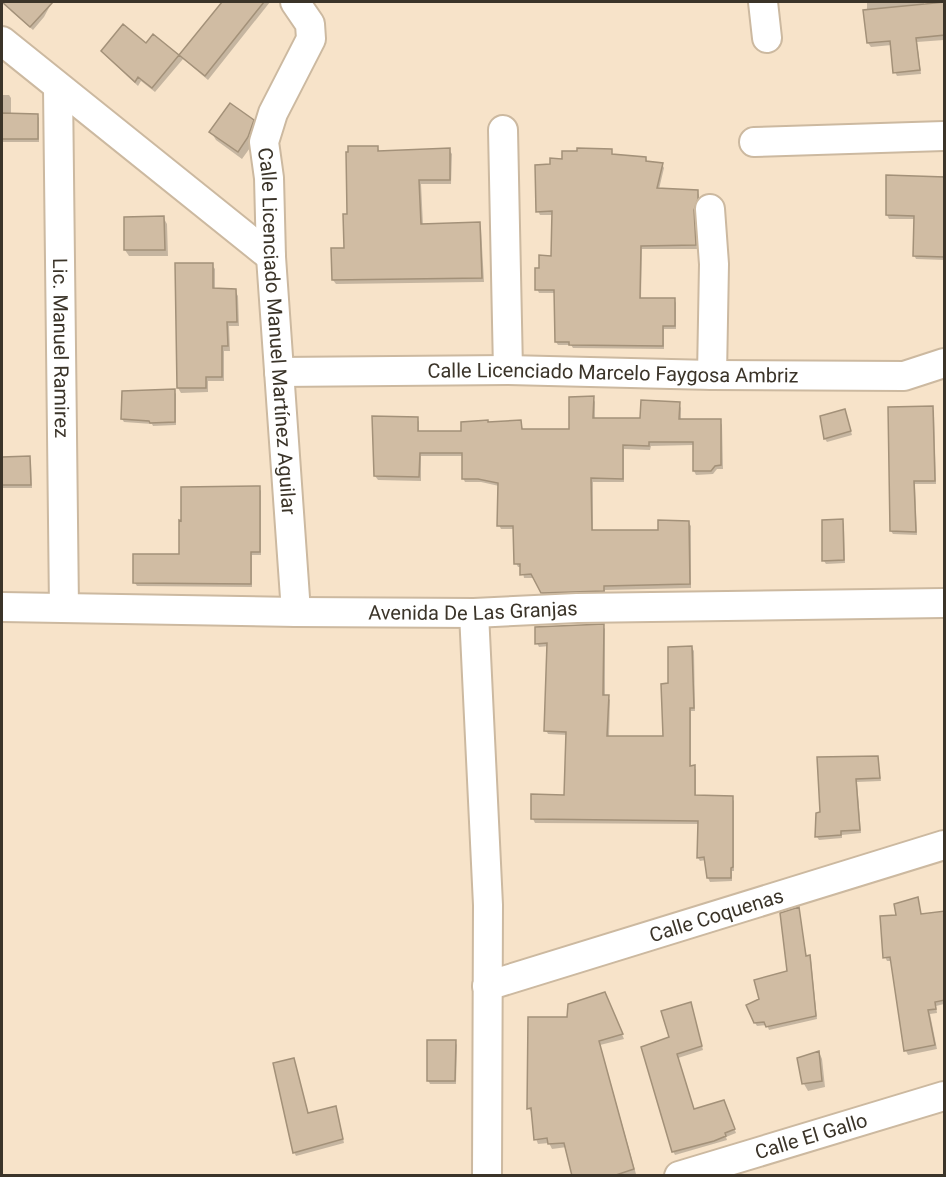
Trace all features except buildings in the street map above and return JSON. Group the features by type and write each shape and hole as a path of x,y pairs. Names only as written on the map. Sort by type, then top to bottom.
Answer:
{"street":[{"path":"763,2 767,38"},
{"name":"Calle Licenciado Manuel Martínez Aguilar","path":"296,612 264,142 273,113 310,39 302,13"},
{"path":"2,41 271,257"},
{"name":"Lic. Manuel Ramirez","path":"58,88 63,608"},
{"path":"503,130 508,370"},
{"path":"754,142 945,136"},
{"path":"710,209 714,264 712,375"},
{"name":"Calle Licenciado Marcelo Faygosa Ambriz","path":"279,372 508,370 712,375 904,376 945,363"},
{"name":"Avenida De Las Granjas","path":"2,607 474,613 577,608 945,603"},
{"path":"474,613 488,905 487,1176"},
{"name":"Calle Coquenas","path":"487,986 945,845"},
{"name":"Calle El Gallo","path":"679,1176 945,1096"}]}
